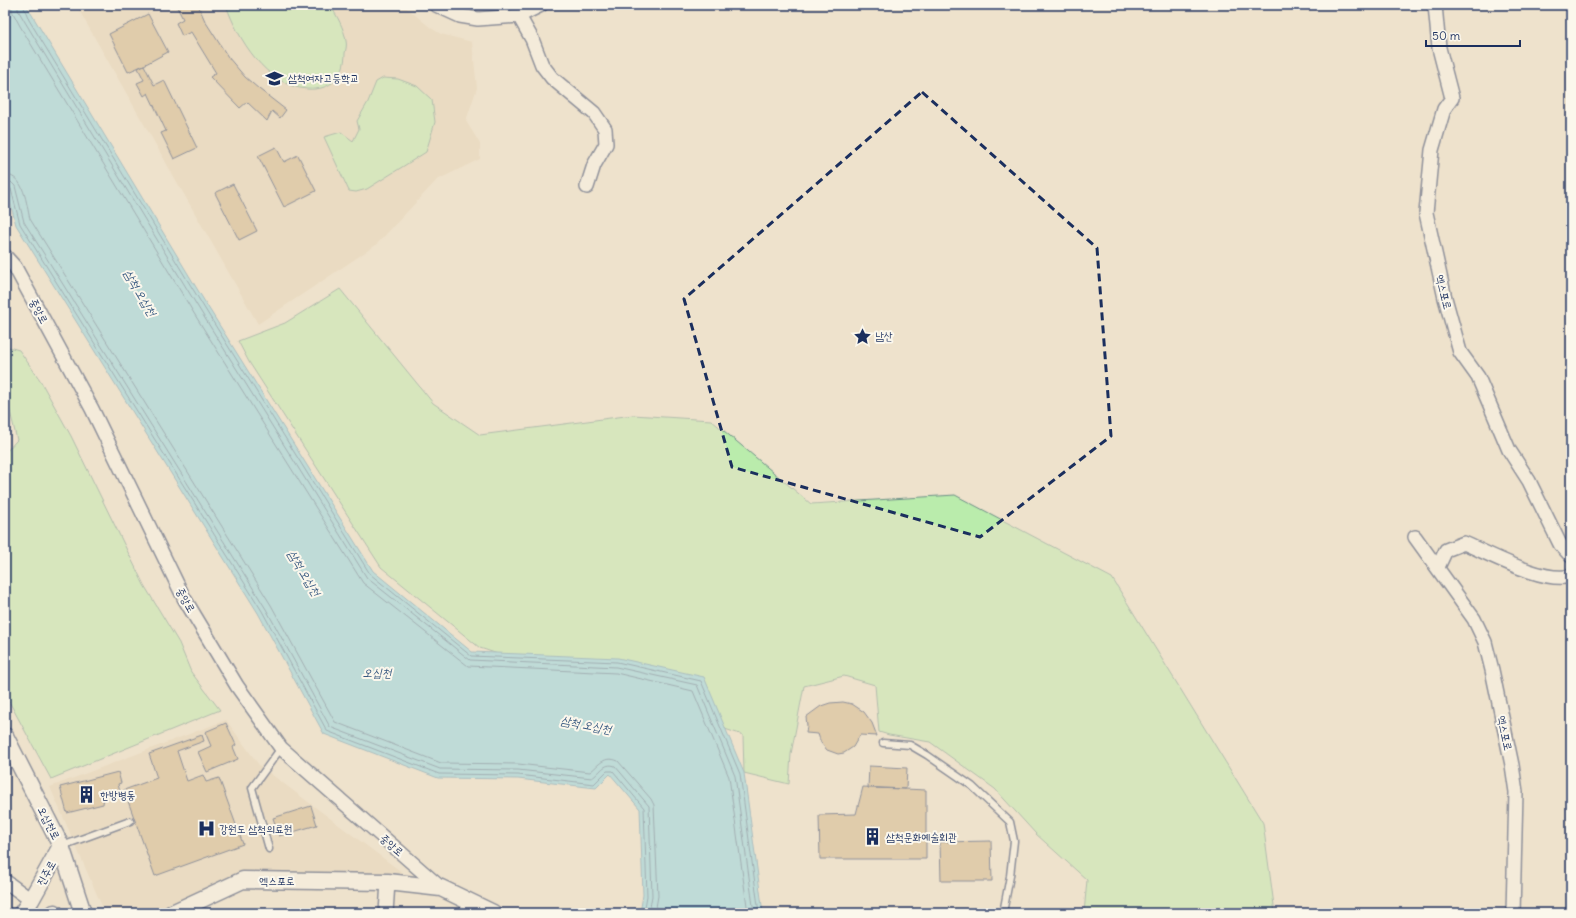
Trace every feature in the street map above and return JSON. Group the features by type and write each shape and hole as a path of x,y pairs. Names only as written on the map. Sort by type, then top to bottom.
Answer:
{"street":[{"path":"436,5 460,16 478,18 519,16 541,5"},
{"name":"엑스포로","path":"1435,5 1439,48 1452,98 1444,109 1432,150 1426,213 1445,298 1460,352 1478,378 1509,450 1529,481 1560,544 1571,556"},
{"path":"519,16 532,39 542,65 552,78 594,113 605,129 606,144 594,165 587,187"},
{"name":"중앙로","path":"5,256 15,267 92,409 184,598 237,686 281,748 441,888"},
{"name":"엑스포로","path":"1415,537 1474,619 1485,642 1512,765 1516,792 1513,913"},
{"path":"1438,567 1446,550 1464,543 1543,576 1564,578 1571,576"},
{"name":"오십천로","path":"5,736 61,846 83,913"},
{"name":"진주로","path":"22,913 31,900 61,846"},
{"name":"엑스포로","path":"181,911 243,880 388,882 441,888 493,913"},
{"path":"5,881 31,900"},
{"path":"386,913 388,882"}],"lane":[{"path":"883,743 910,745 928,755 972,786 1010,822 1014,841 1010,876 1003,913"},
{"path":"268,849 252,788 281,748"},
{"path":"61,846 130,821"}],"highlighted area":[{"path":"922,92 1097,248 1111,436 980,537 732,467 684,299"}],"shaded area":[{"path":"76,5 403,5 431,28 441,34 472,42 477,88 466,121 480,144 480,159 437,180 376,245 258,324"},
{"name":"강원도 삼척의료원","path":"226,720 259,765 403,873 245,872 149,913 105,913 50,787"}],"green space":[{"path":"226,5 330,5 342,27 346,42 344,61 339,75 330,85 316,89 292,86 279,79 256,59 246,46 231,18"},
{"path":"383,78 398,79 417,86 432,100 435,122 426,152 367,189 356,192 349,191 324,137 341,132 353,141 359,129 357,121 368,102 376,82"},
{"path":"340,289 433,403 480,435 633,415 711,420 811,504 955,495 1112,578 1263,823 1275,913 1084,913 1087,880 1036,834 995,789 930,742 879,732 875,685 844,676 804,686 791,754 789,784 744,773 743,735 480,648 381,567 249,362 238,341 285,323"},
{"path":"5,346 19,350 40,380 71,436 144,585 179,643 191,672 220,710 51,779 5,694 5,453 17,440 5,391"}],"water":[{"name":"오십천","path":"5,5 26,5 208,307 373,571 472,652 618,658 704,677 744,773 763,913 640,913 643,895 640,809 610,774 596,788 518,779 438,778 324,734 258,613 16,225 5,183"}],"building":[{"path":"176,5 198,5 205,21 228,57 245,77 286,110 280,118 272,111 267,121 247,102 240,108 210,77 216,73 191,32 182,36 176,23 183,19"},
{"path":"148,14 168,52 128,72 109,34"},
{"path":"144,65 154,85 164,80 197,148 174,159 161,133 166,131 148,93 144,96 137,83 144,80 138,68"},
{"path":"276,147 284,162 298,155 316,191 284,207 258,156"},
{"path":"233,184 257,231 239,240 215,193"},
{"path":"843,702 852,704 864,712 872,723 877,736 860,735 853,747 844,753 838,754 827,750 821,743 818,734 806,733 806,717 821,706 830,703"},
{"path":"226,723 236,745 233,747 238,759 207,772 198,752 211,746 205,732"},
{"path":"202,735 204,741 177,751 187,781 203,775 206,782 219,778 243,844 155,876 124,790 157,778 149,754"},
{"path":"869,766 907,768 906,789 868,788"},
{"name":"한방병동","path":"118,772 121,783 118,784 120,792 104,797 103,804 67,813 60,787"},
{"name":"삼척문화예술회관","path":"863,787 926,790 926,859 820,859 819,815 856,814"},
{"path":"311,806 317,825 279,836 273,818"},
{"path":"991,841 992,881 941,881 940,842"}],"place":[{"name":"삼척여자고등학교","path":"275,78"},
{"name":"남산","path":"862,336"},
{"name":"한방병동","path":"87,795"},
{"name":"강원도 삼척의료원","path":"206,829"},
{"name":"삼척문화예술회관","path":"873,837"}],"water label":[{"name":"삼척 오십천","path":"140,293"},
{"name":"삼척 오십천","path":"304,573"},
{"name":"삼척 오십천","path":"586,725"}]}
